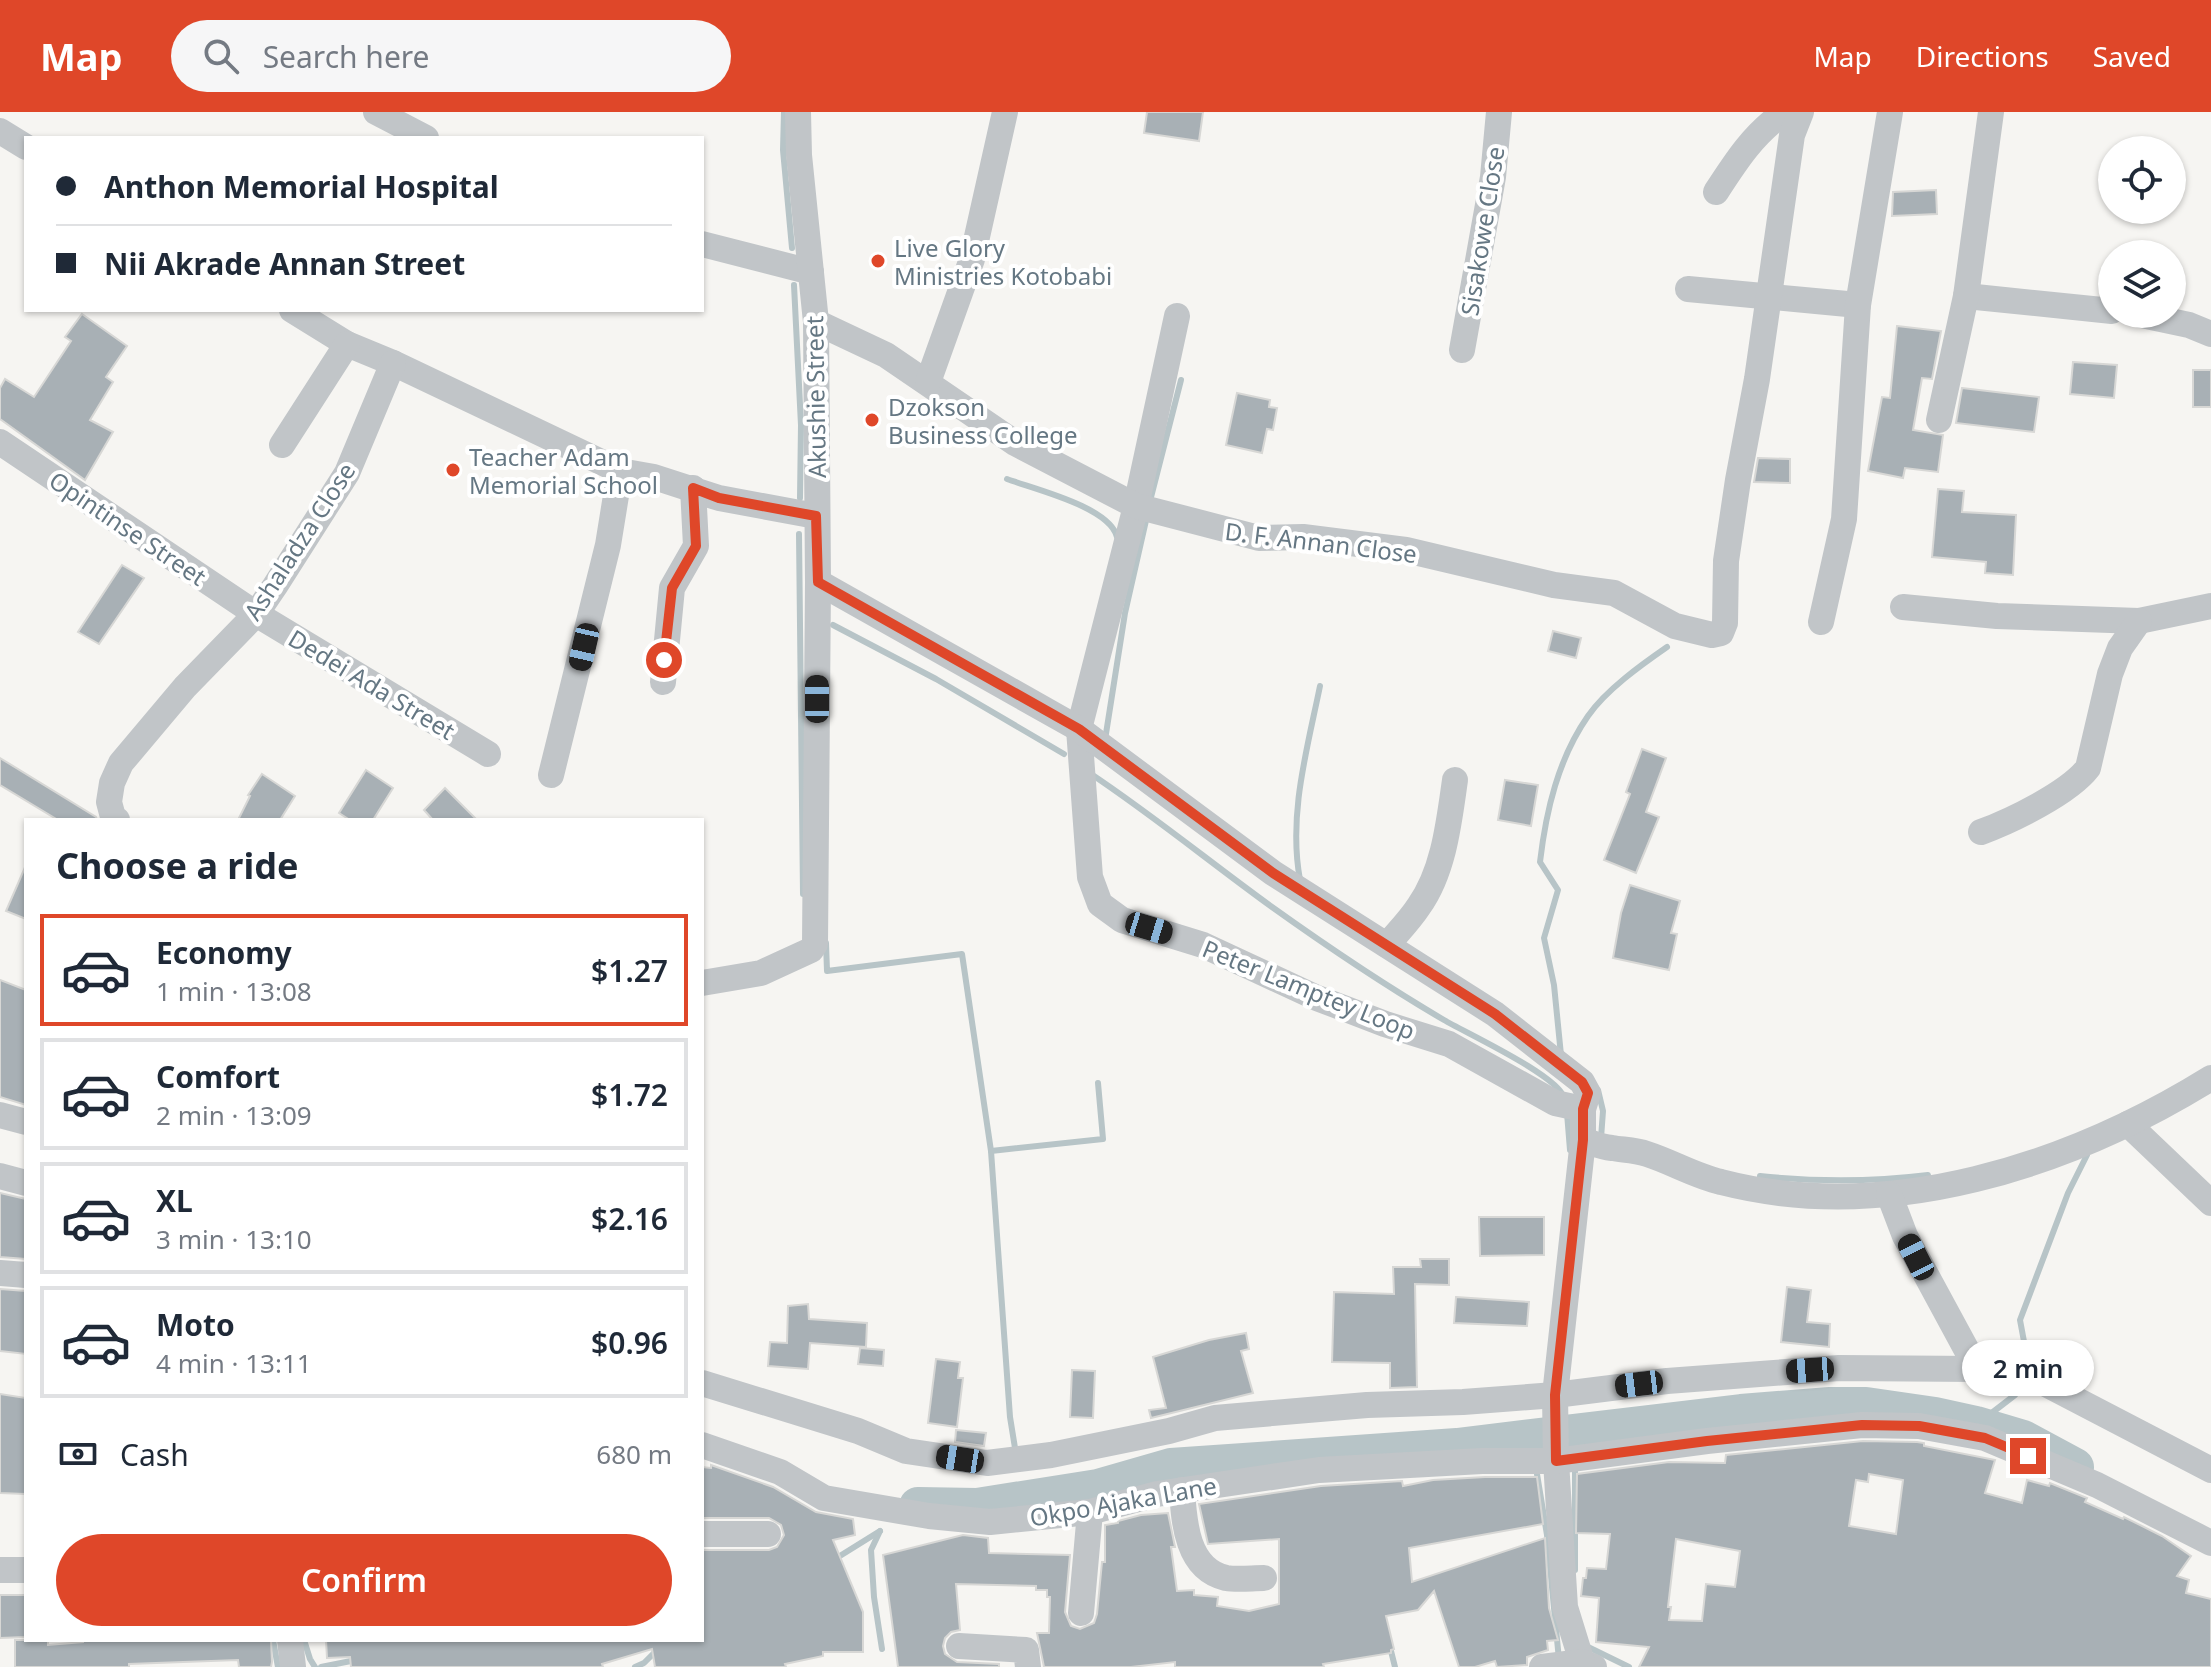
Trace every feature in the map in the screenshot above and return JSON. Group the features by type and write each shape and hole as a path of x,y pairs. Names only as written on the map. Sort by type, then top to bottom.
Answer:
{"street":[{"path":"376,112 422,136"},
{"name":"Akushie Street","path":"704,983 761,973 804,954 815,944 818,582 816,322 799,155 798,112"},
{"path":"928,382 972,259 1005,112"},
{"name":"Sisakowe Close","path":"1462,350 1493,177 1499,112"},
{"path":"1716,192 1739,156 1766,125 1785,112"},
{"path":"1768,298 1792,135 1801,112"},
{"path":"1821,622 1844,519 1858,305 1890,112"},
{"path":"1939,420 1966,296 1991,112"},
{"path":"0,131 24,146"},
{"path":"704,245 811,272"},
{"path":"1688,289 1858,305"},
{"path":"1966,296 2098,310"},
{"name":"D. F. Annan Close","path":"816,322 886,355 1015,443 1136,506 1259,538 1303,537 1406,550 1554,585 1614,593 1675,626 1712,635 1721,633 1725,623 1726,561 1768,298"},
{"path":"295,312 347,344 620,471 654,477 719,498 816,516"},
{"name":"Peter Lamptey Loop","path":"1177,316 1136,506 1079,729 1090,877 1100,904 1122,920 1203,945 1317,998 1449,1044 1555,1103 1583,1109"},
{"path":"2186,324 2211,334"},
{"path":"282,445 347,344"},
{"name":"Ashaladza Close","path":"114,818 109,802 112,783 121,763 185,687 256,614 347,473 393,363"},
{"name":"Opintinse Street","path":"0,442 256,614"},
{"path":"551,775 608,545 620,471"},
{"path":"663,682 672,588 696,546 693,488"},
{"path":"818,582 1079,729 1273,873 1495,1014 1582,1082 1588,1093 1583,1109 1583,1140 1555,1395 1565,1607 1588,1664 1542,1667"},
{"path":"1903,607 1997,616 2139,621 2211,606"},
{"name":"Dedei Ada Street","path":"256,614 488,754"},
{"path":"1981,832 2015,818 2078,781 2088,768 2110,674 2120,648 2139,621"},
{"path":"1387,945 1421,904 1437,867 1447,831 1455,780"},
{"path":"1583,1140 1650,1154 1721,1182 1809,1194 1889,1194 2004,1173 2163,1108 2211,1078"},
{"path":"0,1115 24,1121"},
{"path":"2128,1124 2211,1203"},
{"path":"0,1176 24,1182"},
{"path":"1889,1194 1905,1236 1977,1369"},
{"path":"0,1273 24,1275"},
{"path":"704,1384 858,1431 906,1451 987,1463 1051,1455 1169,1431 1215,1418 1367,1405 1555,1395 1667,1381 1839,1368 1977,1369 2044,1383 2211,1470"},
{"name":"Okpo Ajaka Lane","path":"704,1446 780,1472 824,1498 929,1516 990,1522 1090,1512 1157,1494 1319,1470 1482,1461 1556,1461 1862,1425 1919,1426 1985,1438 2097,1485 2211,1543"},
{"path":"1182,1490 1190,1545 1204,1569 1227,1578 1264,1578"},
{"path":"1081,1613 1090,1512"},
{"path":"704,1534 768,1534"},
{"path":"0,1570 24,1570"},
{"path":"290,1642 293,1667"},
{"path":"959,1646 1026,1650 1028,1667"}],"building":[{"path":"1147,112 1203,112 1199,141 1144,133"},
{"path":"1936,190 1937,214 1892,216 1893,192"},
{"path":"82,314 127,346 106,377 113,382 90,420 113,432 85,480 0,419 0,388 5,379 34,397 71,341 65,337"},
{"path":"1897,326 1941,331 1932,379 1922,378 1913,430 1943,435 1938,472 1905,468 1903,478 1868,471 1882,397 1890,398"},
{"path":"2073,362 2117,365 2114,398 2070,394"},
{"path":"2193,370 2211,370 2211,407 2193,407"},
{"path":"1962,388 2039,397 2034,432 1956,423"},
{"path":"1237,393 1270,400 1269,407 1277,408 1273,430 1267,429 1262,453 1226,445"},
{"path":"1758,458 1790,459 1790,483 1754,482"},
{"path":"1938,489 1964,491 1962,512 2016,515 2013,575 1985,573 1986,562 1932,557"},
{"path":"122,565 144,578 99,644 78,632"},
{"path":"1553,631 1581,638 1576,658 1548,651"},
{"path":"1642,749 1666,758 1646,812 1659,817 1636,873 1604,860 1630,794 1626,792"},
{"path":"0,758 96,818 55,818 0,785"},
{"path":"366,770 393,788 374,818 347,818 339,813"},
{"path":"262,774 295,796 281,818 239,818 248,795"},
{"path":"1505,780 1538,785 1531,826 1498,820"},
{"path":"445,788 475,818 431,818 424,810"},
{"path":"24,870 24,918 6,911"},
{"path":"1630,885 1680,901 1671,933 1677,934 1669,970 1613,958 1621,913"},
{"path":"0,980 24,989 24,1104 0,1097"},
{"path":"0,1193 24,1199 24,1259 0,1257"},
{"path":"1479,1217 1544,1217 1544,1255 1480,1256"},
{"path":"1420,1259 1449,1259 1449,1285 1415,1284 1417,1387 1390,1388 1390,1363 1332,1362 1334,1292 1394,1294 1393,1267 1421,1267"},
{"path":"1787,1287 1811,1290 1807,1322 1830,1324 1829,1347 1781,1342"},
{"path":"0,1289 24,1291 24,1354 0,1351"},
{"path":"1456,1297 1529,1302 1527,1326 1454,1323"},
{"path":"808,1304 809,1319 867,1323 866,1347 810,1343 808,1369 768,1366 770,1342 787,1343 788,1306"},
{"path":"1246,1333 1249,1349 1241,1351 1253,1393 1151,1418 1149,1410 1166,1408 1153,1357 1209,1340"},
{"path":"860,1348 884,1350 883,1366 858,1364"},
{"path":"936,1359 960,1362 958,1378 963,1378 957,1427 928,1423"},
{"path":"1072,1370 1095,1371 1093,1418 1070,1417"},
{"path":"0,1394 24,1398 24,1494 0,1493"},
{"path":"956,1430 986,1433 984,1446 955,1442"},
{"path":"1863,1441 1917,1442 1995,1460 1985,1493 2022,1503 2027,1480 2049,1486 2050,1483 2087,1498 2085,1502 2162,1536 2191,1556 2177,1576 2189,1580 2186,1593 2211,1599 2211,1667 1639,1667 1649,1647 1596,1642 1599,1598 1581,1596 1587,1568 1606,1569 1610,1534 1576,1533 1577,1474 1669,1462 1725,1463 1726,1455","holes":["1869,1474 1903,1480 1896,1534 1849,1526 1856,1480 1868,1482","1676,1539 1740,1551 1735,1587 1706,1584 1702,1621 1669,1620"]},
{"path":"711,1465 773,1487 816,1512 853,1519 855,1535 833,1540 863,1612 863,1652 823,1652 823,1656 785,1664 786,1667 655,1667 652,1649 602,1664 603,1667 351,1667 350,1657 327,1658 326,1642 704,1642 704,1550 769,1550 777,1547 784,1535 781,1525 769,1518 704,1518 704,1467 711,1468"},
{"path":"1537,1477 1543,1524 1409,1548 1412,1582 1545,1538 1549,1608 1558,1640 1547,1641 1548,1650 1527,1657 1527,1665 1497,1667 1495,1661 1475,1667 1459,1667 1434,1591 1418,1610 1386,1616 1394,1649 1391,1653 1323,1664 1324,1667 1175,1667 1175,1662 1131,1667 1044,1667 1037,1633 1049,1633 1050,1597 1047,1597 1047,1590 1036,1590 1036,1586 956,1584 960,1630 951,1632 945,1638 945,1654 957,1662 999,1664 999,1667 898,1667 883,1555 963,1535 988,1538 989,1553 1070,1555 1065,1612 1071,1626 1080,1629 1094,1623 1097,1614 1102,1562 1105,1562 1105,1525 1141,1515 1168,1513 1175,1547 1171,1547 1177,1591 1194,1590 1194,1595 1218,1597 1217,1606 1249,1611 1279,1604 1279,1539 1208,1544 1199,1504 1321,1486 1402,1481 1403,1486 1433,1480"},
{"path":"0,1595 24,1595 24,1637 0,1638"},
{"path":"15,1640 48,1642 48,1645 83,1642 271,1642 271,1667 239,1667 238,1660 129,1664 129,1667 15,1667"}],"waterway":[{"path":"784,112 783,150 792,248"},
{"path":"794,285 801,425 800,498"},
{"path":"1149,505 1181,380"},
{"path":"1007,479 1086,508 1111,526 1117,537"},
{"path":"1105,740 1125,613 1147,516"},
{"path":"799,534 803,894"},
{"path":"833,625 936,679 1064,754"},
{"path":"1561,1055 1554,985 1544,938 1558,890 1540,862 1550,805 1569,750 1595,706 1614,687 1667,647"},
{"path":"1300,880 1296,831 1298,807 1320,686"},
{"path":"1091,774 1314,937 1422,1007 1530,1067 1547,1078 1564,1098"},
{"path":"826,943 827,971 962,954 991,1151"},
{"path":"1015,1448 1010,1417 991,1151 1103,1139 1098,1083"},
{"path":"1598,1090 1603,1111 1601,1138"},
{"path":"1567,1113 1570,1150"},
{"path":"2028,1363 2020,1320 2068,1193 2087,1155"},
{"path":"1760,1176 1844,1180 1928,1175"},
{"path":"1976,1425 2015,1395"},
{"path":"918,1506 977,1507 1098,1488 1171,1467 1457,1447 1741,1413 1830,1406 1866,1406 1976,1425 2023,1439 2075,1467"},
{"path":"1498,1443 1514,1451"},
{"path":"1575,1465 1575,1570"},
{"path":"1536,1468 1547,1535 1559,1660"},
{"path":"880,1531 871,1550 882,1649"},
{"path":"835,1559 880,1531"},
{"path":"273,1642 278,1667"},
{"path":"305,1642 315,1667"},
{"path":"1389,1643 1395,1667"},
{"path":"1586,1646 1629,1667"},
{"path":"635,1667 657,1650"},
{"path":"321,1667 356,1660"}],"place":[{"name":"Live Glory Ministries Kotobabi","path":"878,261"},
{"name":"Dzokson Business College","path":"872,420"},
{"name":"Teacher Adam Memorial School","path":"453,470"}],"route":[{"path":"664,660 672,588 696,546 693,488 719,498 816,516 818,582 1079,729 1103,750 1273,873 1495,1014 1582,1082 1588,1093 1583,1109 1583,1140 1555,1395 1556,1461 1862,1425 1919,1426 1985,1438 2028,1456"}]}
